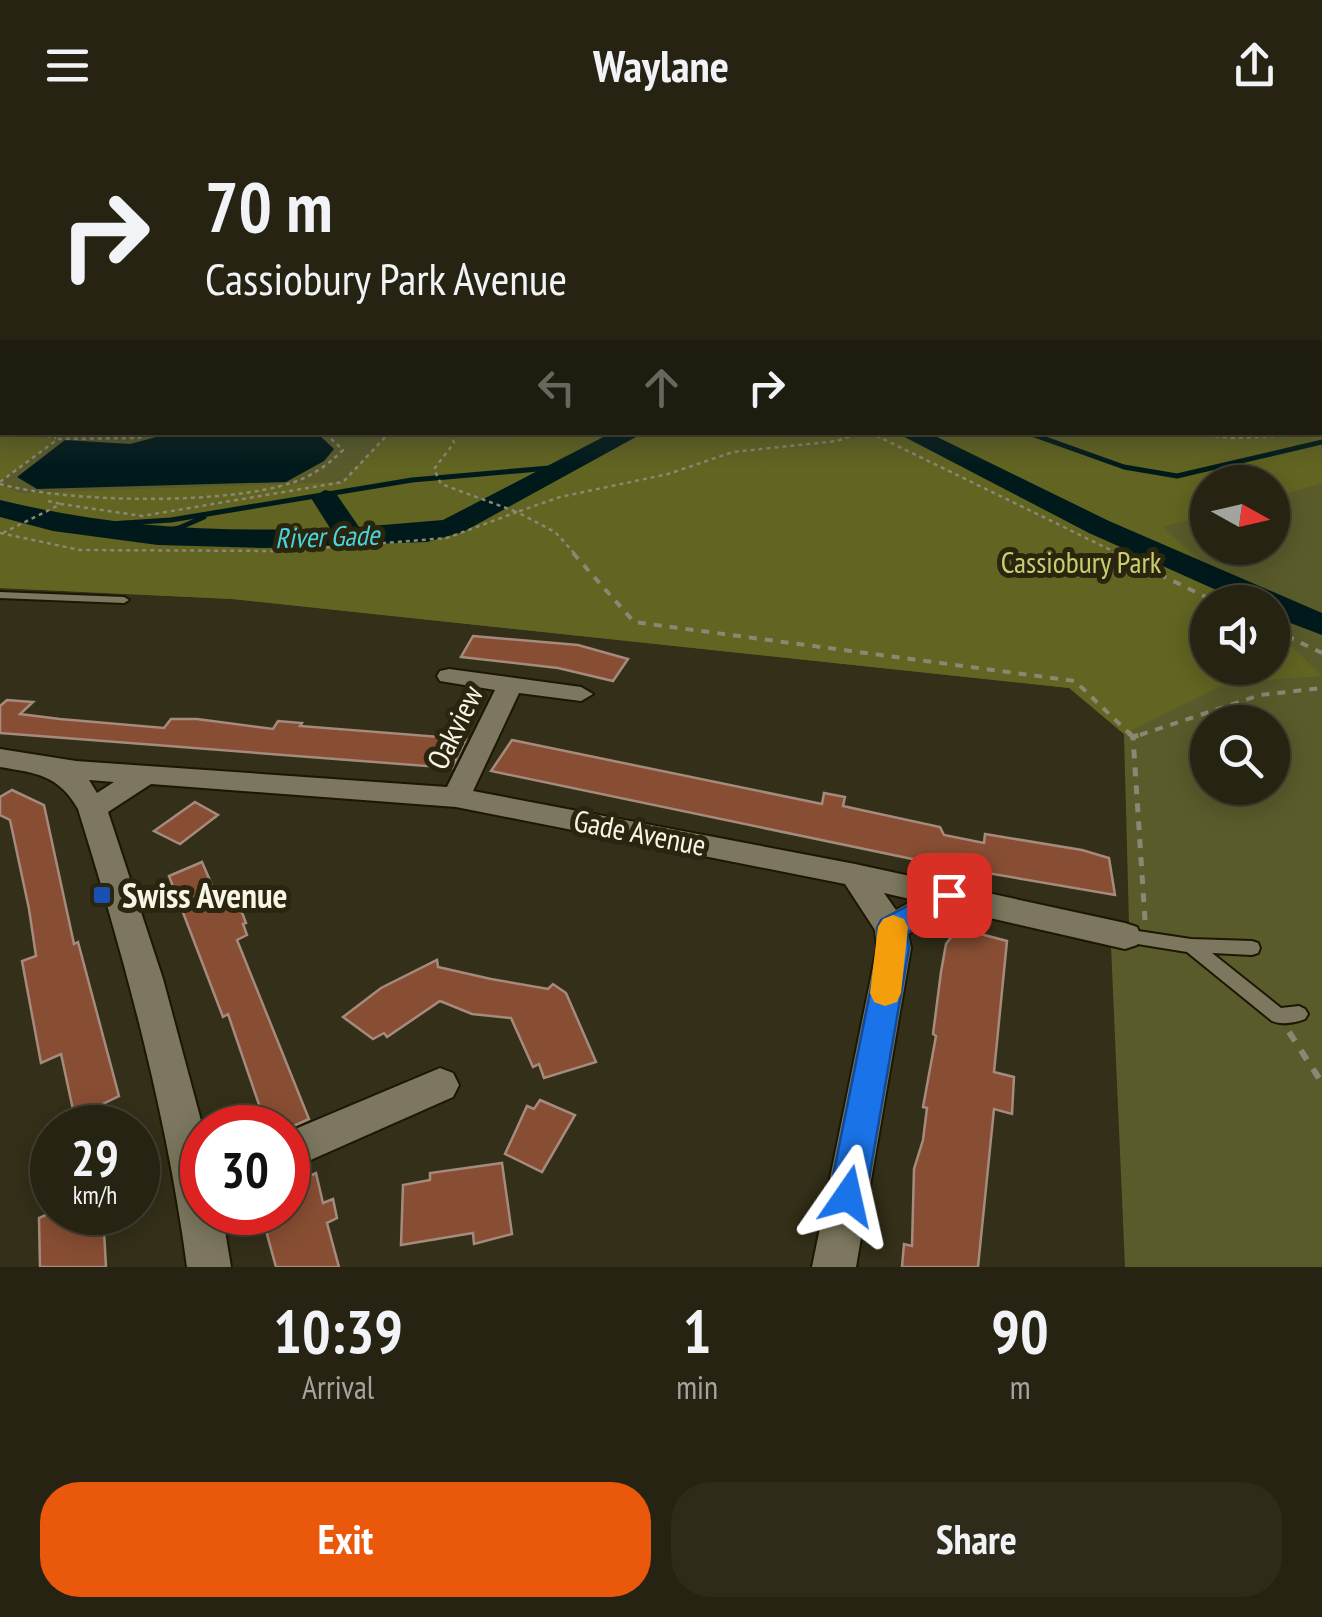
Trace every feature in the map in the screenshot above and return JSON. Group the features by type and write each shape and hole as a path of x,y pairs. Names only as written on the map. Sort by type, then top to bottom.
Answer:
{"street":[{"name":"Oakview","path":"449,676 582,694"},
{"name":"Oakview","path":"456,797 510,685"},
{"name":"Gade Avenue","path":"0,758 147,774 456,797 949,895 1136,938"},
{"path":"54,766 77,784 92,809 151,986 180,1105"},
{"path":"92,809 147,774"},
{"path":"834,1267 894,948 892,928 855,876"},
{"path":"892,928 949,895"},
{"path":"310,1141 440,1085"},
{"path":"206,1235 209,1267"}],"lane":[{"path":"0,595 124,600"},
{"path":"1136,938 1191,946 1252,948"},
{"path":"1191,946 1278,1016 1299,1014"}],"path":[{"path":"43,435 58,439 124,439 143,435"},
{"path":"58,439 0,483 20,493 103,495 286,485 328,466 343,450 327,435"},
{"path":"48,502 142,516 343,482 387,435"},
{"path":"452,435 454,443 434,469 439,480 480,502 517,512 555,532 634,622 1075,682 1133,737 1136,938"},
{"path":"2,533 80,550 283,550 447,538 560,497 668,474 732,452 837,441 854,435"},
{"path":"875,435 1190,589"},
{"path":"1200,435 1300,435"},
{"path":"2,533 61,504"},
{"path":"1290,638 1322,653"},
{"path":"1133,737 1260,695 1322,688"},
{"path":"1278,1016 1322,1083"}],"green space":[{"path":"0,435 58,439 0,482"},
{"name":"Cassiobury Park","path":"2,435 1322,435 1322,1267 1125,1267 1111,946 1129,924 1124,734 1070,688 232,599 0,588"},
{"name":"Cassiobury Park","path":"387,435 1321,435 1322,483 1290,493 1290,465 1190,465 1190,520 1163,527 1190,552 1190,565 1204,565 1226,585 1190,585 1190,685 1223,685 1124,734 1069,688 232,599 0,588 0,484 20,493 343,482"},
{"name":"Cassiobury Park","path":"1290,645 1322,676 1290,678"}],"water":[{"path":"164,435 319,435 334,449 324,461 286,482 37,489 17,477 65,440 130,444"}],"building":[{"path":"473,636 578,645 628,659 613,681 558,668 461,657"},
{"path":"7,700 33,702 20,714 164,728 171,719 273,729 278,721 466,739 452,768 0,733 0,706"},
{"path":"512,740 822,804 824,793 845,797 843,806 940,827 944,835 984,843 985,834 1082,850 1109,858 1115,895 941,865 491,771"},
{"path":"12,790 44,805 74,944 78,942 119,1096 103,1105 72,1105 61,1054 41,1063 22,961 36,956 29,909 10,820 0,815 0,797"},
{"path":"195,802 218,815 180,844 154,831"},
{"path":"202,862 221,906 238,902 247,935 237,940 303,1105 259,1105 228,1014 223,1017 169,876"},
{"path":"958,928 1007,941 994,1072 1014,1077 1012,1114 994,1109 978,1267 902,1267 904,1244 912,1246 914,1169 923,1140 927,1108 923,1107 936,1036 933,1034 941,972 946,944"},
{"path":"437,960 438,967 491,979 548,989 553,984 566,993 596,1062 544,1078 539,1064 533,1067 511,1018 472,1014 440,1001 387,1037 384,1033 373,1039 343,1017 381,988"},
{"path":"540,1100 575,1115 542,1172 505,1154 527,1106 534,1109"},
{"path":"502,1163 512,1234 474,1244 473,1233 401,1245 403,1185 430,1180 430,1173"},
{"path":"316,1173 323,1203 333,1199 337,1218 327,1223 339,1267 276,1267 267,1235 310,1235 310,1176"},
{"path":"39,1235 104,1235 106,1267 40,1267"}],"waterway":[{"name":"River Gade","path":"0,508 53,522 158,537 265,539 427,533 453,526 627,435"},
{"name":"River Gade","path":"913,435 1099,527 1230,585"},
{"path":"1034,435 1124,467 1177,476 1322,442"},
{"path":"62,527 171,520 412,480 561,467"},
{"path":"325,498 345,524 344,535"},
{"path":"133,537 179,528 204,517"},
{"name":"River Gade","path":"1290,612 1322,625"}],"slow traffic":[{"path":"885,993 894,948 893,927"}],"place":[{"name":"Swiss Avenue","path":"102,895"}],"route":[{"path":"848,1196 894,948 892,928 949,895"}]}
